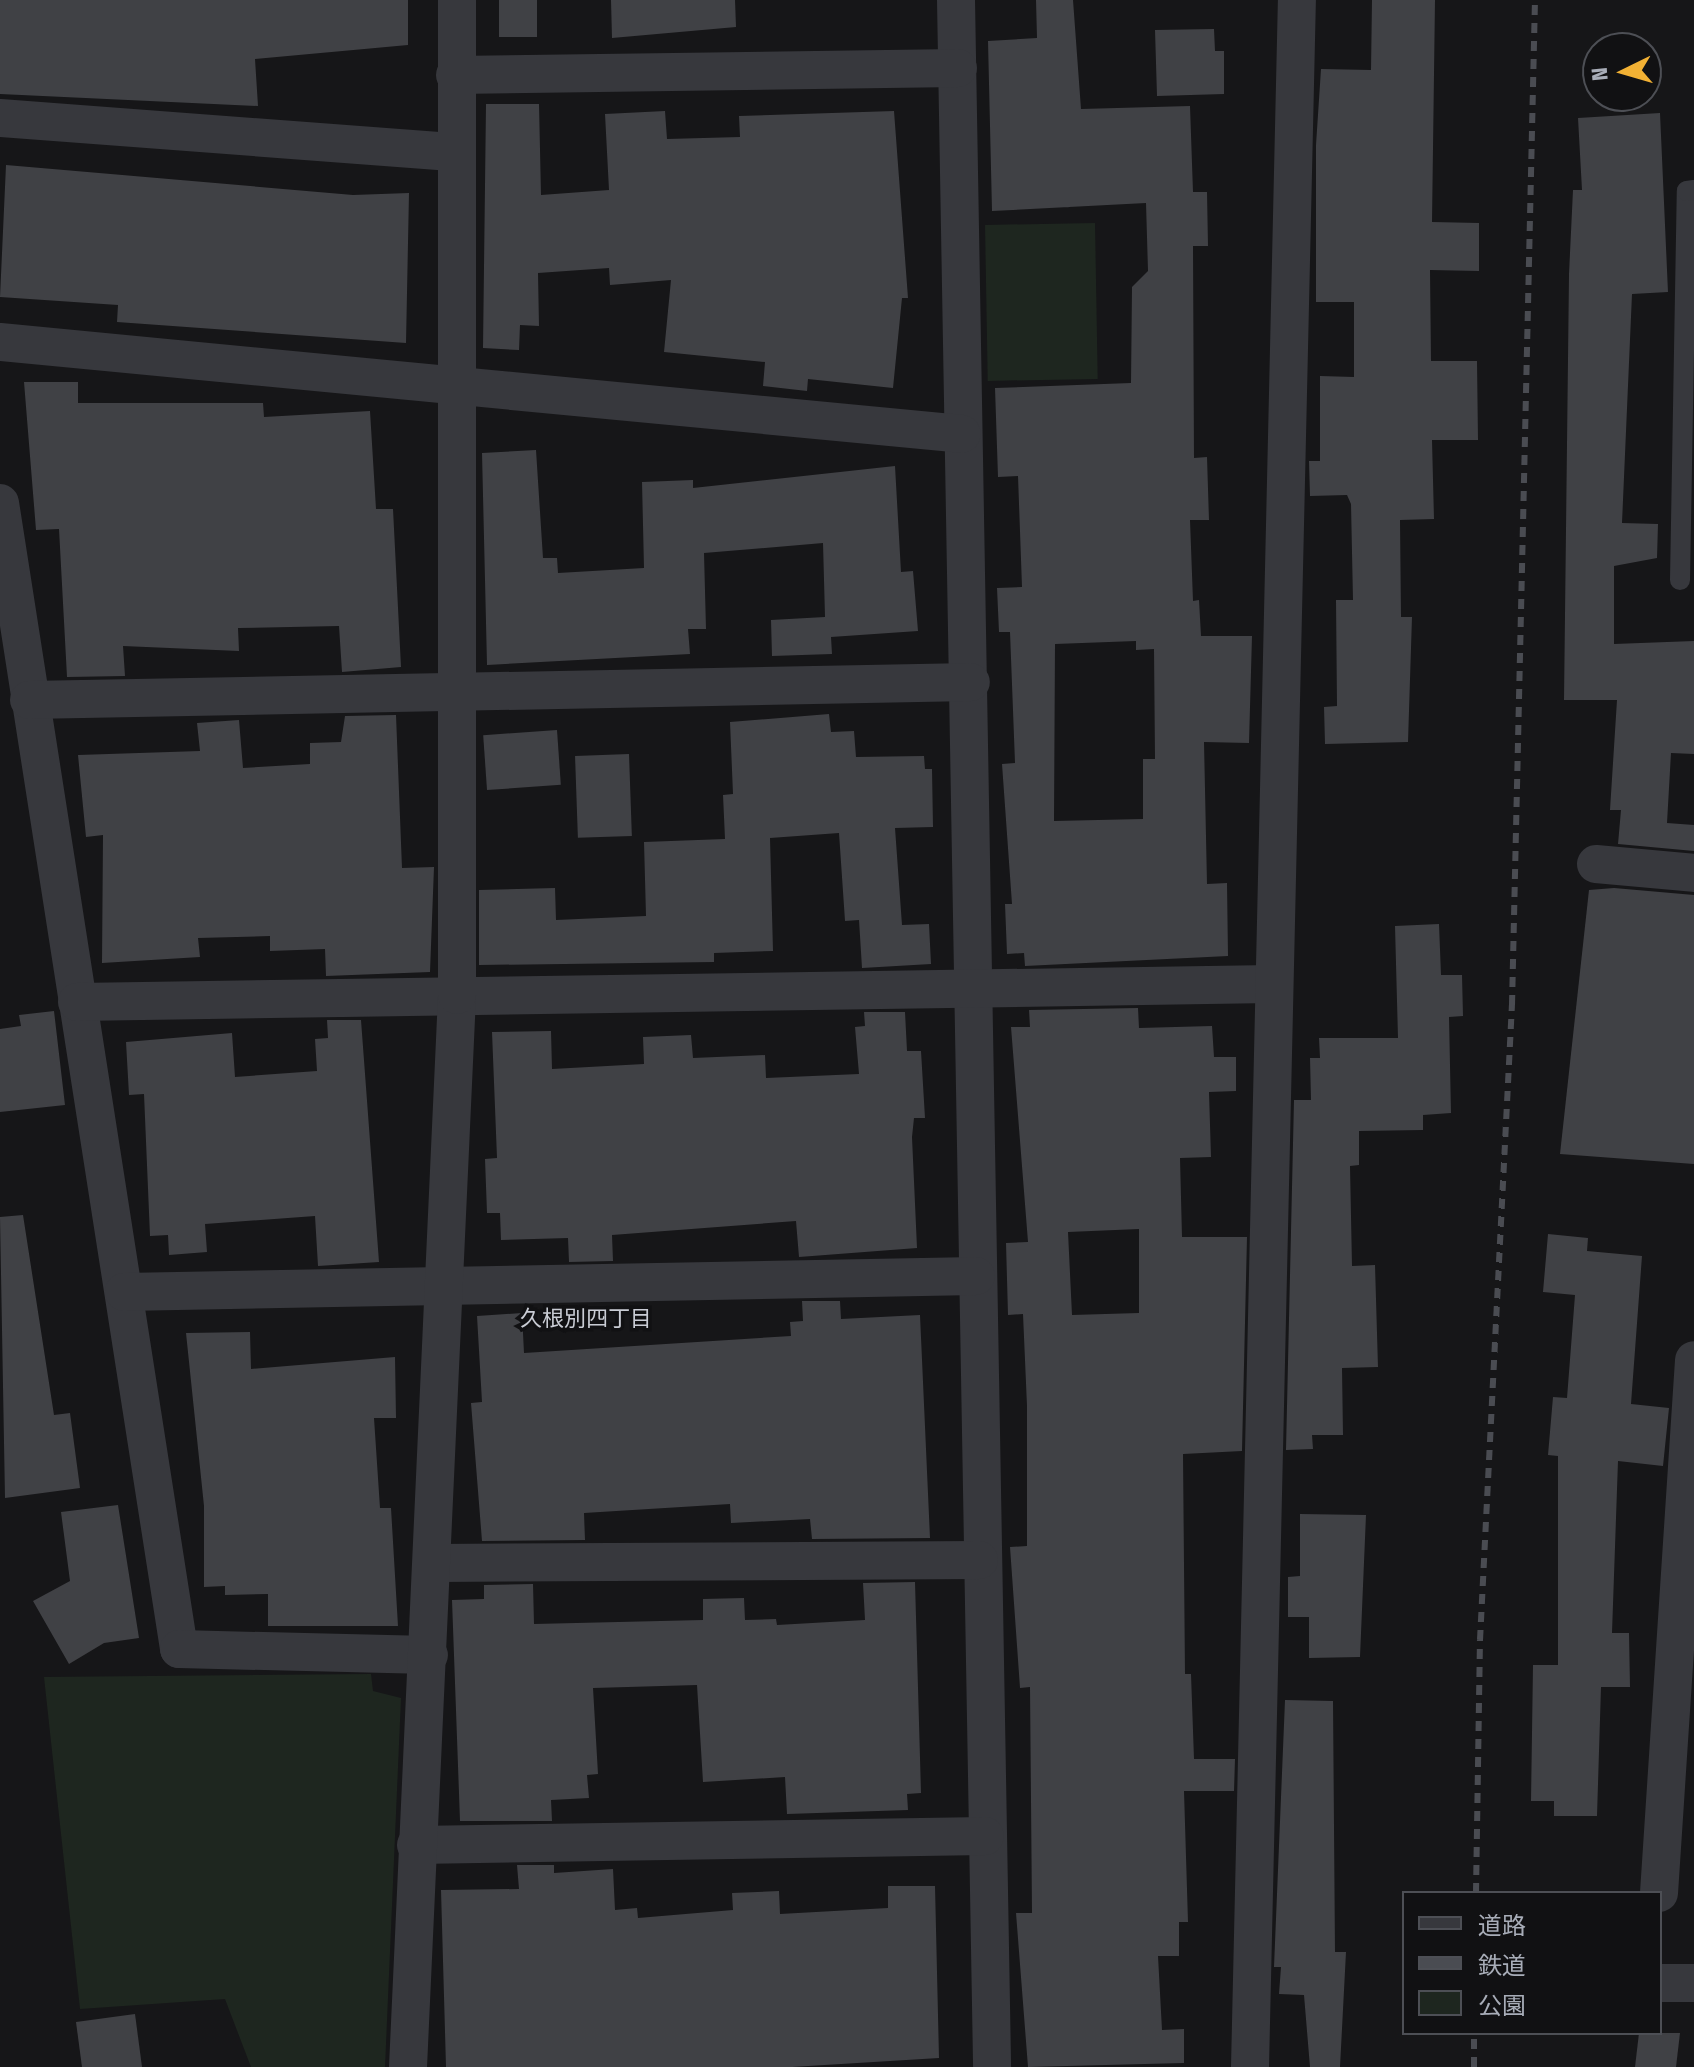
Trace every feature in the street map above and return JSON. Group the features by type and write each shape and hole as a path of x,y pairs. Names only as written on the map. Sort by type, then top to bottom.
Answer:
{"street":[{"path":"408,2067 416,1845 436,1563 457,995 451,389 452,152 457,0"},
{"path":"956,0 962,434 971,682 979,1560 992,2067"},
{"path":"1250,2067 1272,984 1297,0"},
{"path":"455,75 958,68"},
{"path":"0,118 452,152"},
{"path":"0,342 451,389 962,434"},
{"path":"0,503 179,1649 429,1655"},
{"path":"29,700 971,682"},
{"path":"1596,864 1694,873"},
{"path":"77,1002 457,995 974,992 1272,984"},
{"path":"124,1292 447,1283 976,1276"},
{"path":"1659,1891 1682,1707 1694,1360"},
{"path":"436,1563 979,1560"},
{"path":"416,1845 985,1836"},
{"path":"1662,1983 1694,1983"}],"lane":[{"path":"1680,580 1687,191 1694,190"}],"green space":[{"path":"1095,223 1098,379 988,381 985,225"},
{"path":"371,1674 373,1691 401,1698 385,2067 251,2067 225,1999 80,2009 44,1677"}],"building":[{"path":"0,0 408,0 408,45 255,59 258,106 0,94"},
{"path":"499,0 537,0 537,37 499,37"},
{"path":"611,0 735,0 736,27 612,38"},
{"path":"1036,0 1073,0 1081,109 1190,106 1193,192 1207,192 1208,246 1193,246 1194,458 1207,457 1209,520 1190,520 1193,601 1199,600 1201,636 1252,636 1249,743 1204,742 1207,884 1227,883 1228,956 1025,966 1024,953 1007,954 1005,904 1012,904 1002,764 1015,763 1010,632 999,632 997,588 1022,587 1018,476 998,477 995,388 1131,383 1132,287 1148,271 1146,203 992,211 988,41 1037,38","holes":["1136,641 1136,650 1154,649 1155,759 1143,759 1143,819 1054,821 1055,644"]},
{"path":"1372,0 1435,0 1432,222 1479,223 1479,271 1430,270 1431,361 1477,361 1478,440 1432,440 1434,519 1400,520 1401,617 1412,617 1408,742 1325,744 1324,707 1337,706 1336,600 1353,600 1351,504 1347,495 1310,496 1309,461 1320,461 1320,376 1354,377 1354,302 1316,302 1316,145 1321,69 1371,70"},
{"path":"1214,29 1215,51 1224,51 1224,94 1157,96 1155,30"},
{"path":"486,104 539,104 541,195 609,190 605,114 665,111 667,139 740,137 739,116 894,111 908,298 902,298 893,388 808,379 807,391 763,386 765,362 664,352 671,280 610,285 609,268 538,273 539,326 520,325 519,350 483,348"},
{"path":"1660,113 1668,292 1632,294 1622,523 1658,524 1657,558 1614,566 1614,644 1694,641 1694,754 1671,753 1667,823 1694,825 1694,851 1618,844 1621,810 1610,810 1617,700 1564,700 1569,274 1573,190 1582,190 1578,118"},
{"path":"6,165 353,195 409,193 406,343 117,322 118,305 0,297"},
{"path":"24,382 78,382 78,403 263,403 264,417 370,411 376,509 393,509 401,667 342,672 339,626 238,628 239,651 123,646 125,676 67,677 59,529 36,530"},
{"path":"536,450 543,558 557,558 558,573 644,568 642,482 693,480 693,488 895,466 901,572 913,571 918,631 831,637 832,654 772,656 771,620 825,617 823,543 704,553 706,629 688,629 690,654 487,665 482,453"},
{"path":"829,714 831,732 854,731 856,757 924,756 925,769 932,769 933,827 895,828 902,925 929,924 931,964 862,968 859,920 845,921 839,833 770,838 773,951 714,953 714,962 479,965 479,890 555,888 556,920 646,916 644,842 725,839 723,795 733,794 730,722"},
{"path":"396,715 402,868 434,867 430,972 326,976 325,949 270,951 270,936 198,938 200,957 102,963 103,835 86,837 78,755 200,751 197,723 239,720 243,768 310,764 310,743 341,742 345,716"},
{"path":"557,730 561,785 487,790 483,735"},
{"path":"629,754 632,836 578,838 575,756"},
{"path":"1614,888 1694,895 1694,1164 1560,1154 1589,890"},
{"path":"1439,924 1441,975 1462,975 1463,1016 1449,1017 1451,1113 1423,1115 1423,1130 1359,1131 1359,1165 1350,1166 1352,1266 1375,1265 1378,1367 1342,1368 1343,1435 1312,1435 1313,1449 1286,1450 1294,1100 1311,1100 1310,1058 1320,1058 1319,1038 1398,1038 1395,926"},
{"path":"1138,1008 1139,1028 1212,1026 1214,1057 1236,1057 1236,1091 1209,1092 1211,1157 1180,1158 1182,1237 1247,1237 1242,1451 1183,1454 1185,1674 1191,1674 1194,1759 1235,1759 1234,1791 1184,1791 1188,1922 1179,1922 1179,1956 1158,1956 1162,2030 1184,2029 1184,2063 1028,2067 1016,1913 1032,1913 1030,1687 1020,1688 1010,1547 1027,1546 1027,1406 1023,1314 1008,1315 1006,1243 1028,1242 1011,1027 1030,1027 1029,1010","holes":["1139,1229 1139,1313 1072,1315 1068,1232"]},
{"path":"54,1011 65,1105 0,1112 0,1029 21,1026 19,1015"},
{"path":"864,1012 905,1012 907,1051 921,1051 925,1118 914,1118 912,1137 917,1248 799,1257 796,1221 612,1235 613,1261 569,1262 568,1238 501,1240 500,1213 487,1213 485,1159 497,1158 492,1032 551,1031 552,1069 644,1064 643,1037 691,1035 693,1058 765,1055 766,1078 859,1074 855,1027 865,1026"},
{"path":"327,1020 361,1020 379,1262 318,1266 315,1216 205,1224 207,1252 169,1255 168,1235 150,1236 144,1094 129,1095 126,1042 232,1033 235,1077 317,1071 315,1039 328,1038"},
{"path":"23,1215 54,1415 70,1413 80,1488 5,1498 0,1217"},
{"path":"1548,1234 1588,1238 1587,1251 1642,1256 1631,1404 1669,1408 1663,1466 1618,1461 1612,1633 1629,1633 1630,1687 1601,1687 1597,1816 1554,1816 1554,1801 1531,1801 1533,1665 1558,1665 1558,1456 1548,1455 1553,1397 1567,1398 1575,1295 1543,1292"},
{"path":"802,1301 840,1301 841,1319 920,1315 930,1538 812,1539 810,1519 731,1523 730,1504 584,1513 585,1540 482,1541 471,1403 482,1402 477,1316 522,1313 524,1353 791,1336 790,1322 803,1321"},
{"path":"250,1332 251,1369 395,1357 396,1418 374,1418 380,1508 391,1508 398,1626 268,1626 268,1594 225,1595 225,1586 204,1587 204,1506 186,1333"},
{"path":"118,1505 139,1638 104,1643 69,1664 33,1601 70,1581 61,1512"},
{"path":"1300,1514 1366,1515 1360,1657 1309,1658 1309,1617 1288,1617 1288,1577 1300,1576"},
{"path":"915,1582 921,1793 907,1794 908,1810 787,1814 785,1777 703,1782 697,1685 593,1688 598,1774 587,1775 589,1798 551,1800 552,1821 460,1821 452,1600 484,1599 484,1585 533,1584 534,1624 703,1620 703,1599 744,1598 745,1620 776,1619 777,1625 865,1620 863,1583"},
{"path":"1285,1700 1333,1701 1335,1952 1346,1952 1340,2067 1310,2067 1304,1995 1279,1994 1281,1967 1274,1967"},
{"path":"517,1865 554,1865 554,1873 613,1869 615,1910 637,1908 638,1918 733,1910 732,1893 779,1891 780,1914 888,1908 888,1886 935,1886 939,2058 792,2067 446,2067 441,1890 519,1889"},
{"path":"135,2014 142,2067 82,2067 76,2022"},
{"path":"1680,2033 1676,2067 1635,2067 1639,2035"}],"railway":[{"path":"1476,1891 1480,1640 1512,1005 1535,0"},
{"path":"1474,2035 1474,2067"}],"district":[{"name":"久根別四丁目","path":"586,1319"}]}
